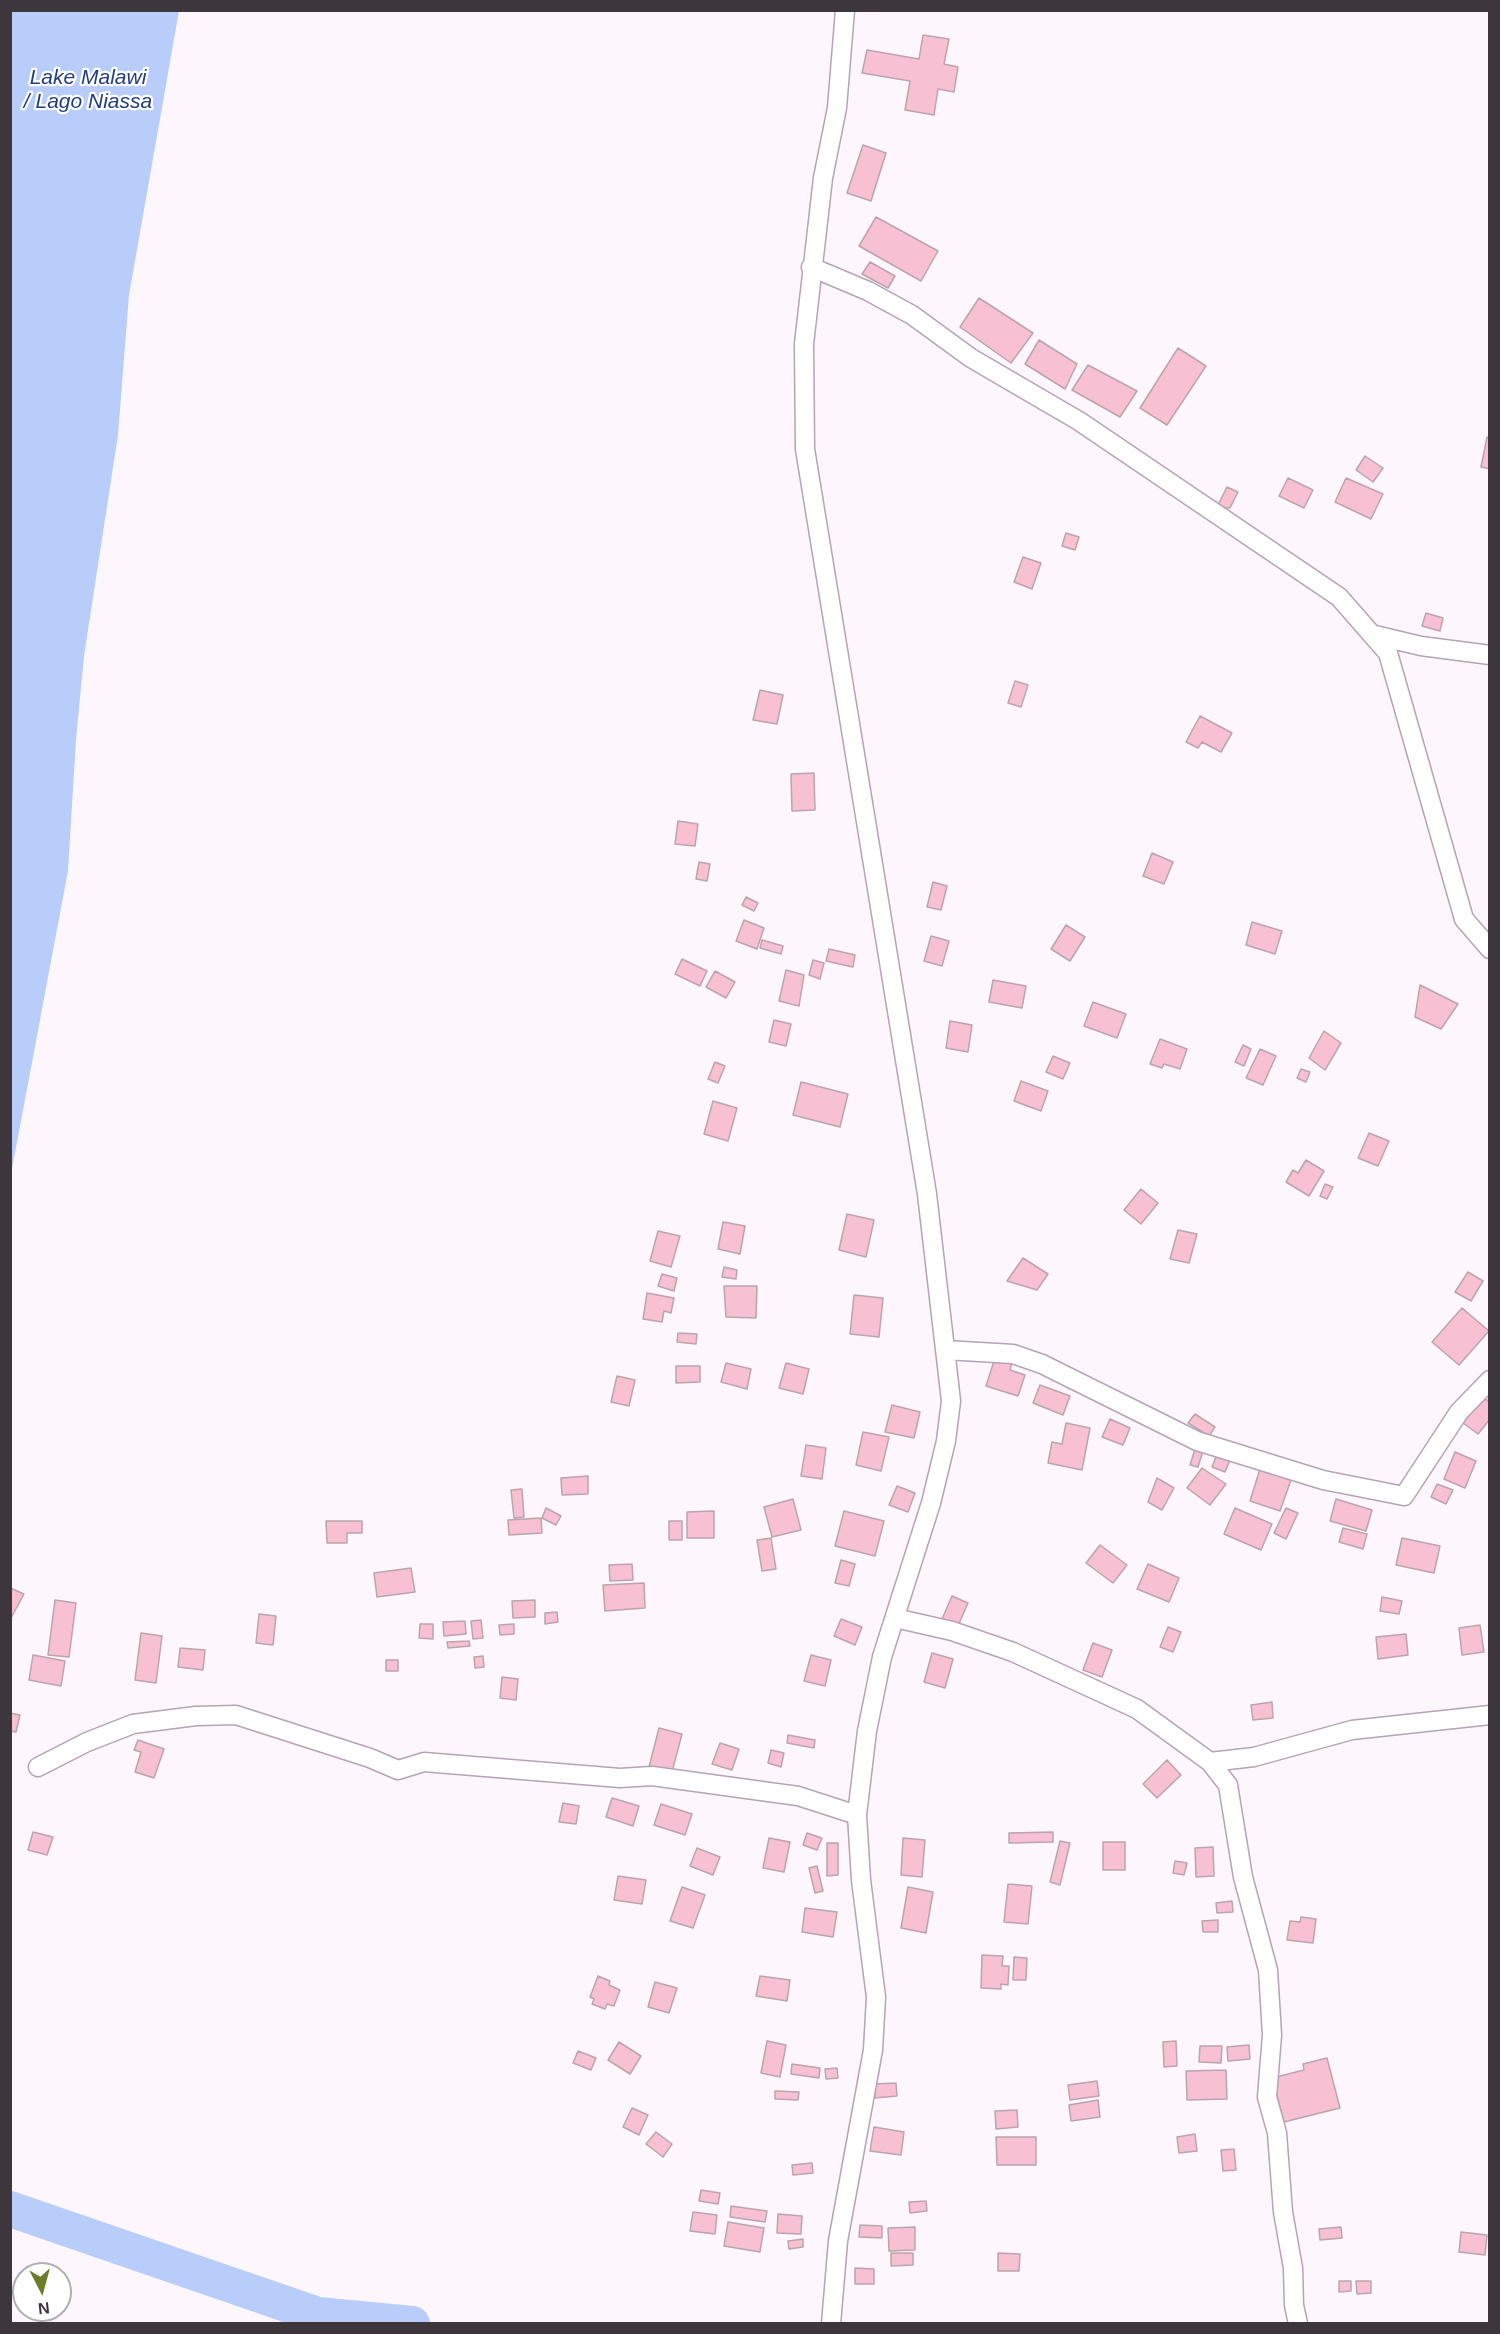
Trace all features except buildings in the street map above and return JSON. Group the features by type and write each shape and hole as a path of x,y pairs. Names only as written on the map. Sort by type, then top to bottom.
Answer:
{"street":[{"path":"831,2324 837,2241 873,2050 876,1997 861,1880 857,1815 867,1731 882,1658 931,1503 946,1441 951,1401 927,1194 805,449 804,344 811,267 823,178 837,108 846,10"},
{"path":"811,267 868,291 912,315 971,358 1080,421 1339,597 1375,634 1388,653 1464,919 1490,948"},
{"path":"1375,634 1421,645 1490,655"},
{"path":"946,1350 1013,1354 1042,1364 1197,1441 1323,1480 1404,1496 1459,1412 1490,1380"},
{"path":"895,1618 952,1631 1013,1652 1137,1709 1210,1762 1228,1785 1243,1876 1268,1970 1272,2035 1267,2097 1277,2133 1283,2212 1293,2268 1294,2305 1298,2324"},
{"path":"1210,1762 1254,1757 1352,1730 1490,1714"},
{"path":"38,1767 87,1742 134,1724 196,1716 236,1715 370,1758 398,1770 424,1762 620,1778 652,1776 798,1796 857,1815"}],"water":[{"name":"Lake Malawi / Lago Niassa","path":"11,10 179,11 129,295 118,435 84,656 68,871 11,1174"}],"waterway":[{"path":"10,2209 318,2315 412,2324"}]}
